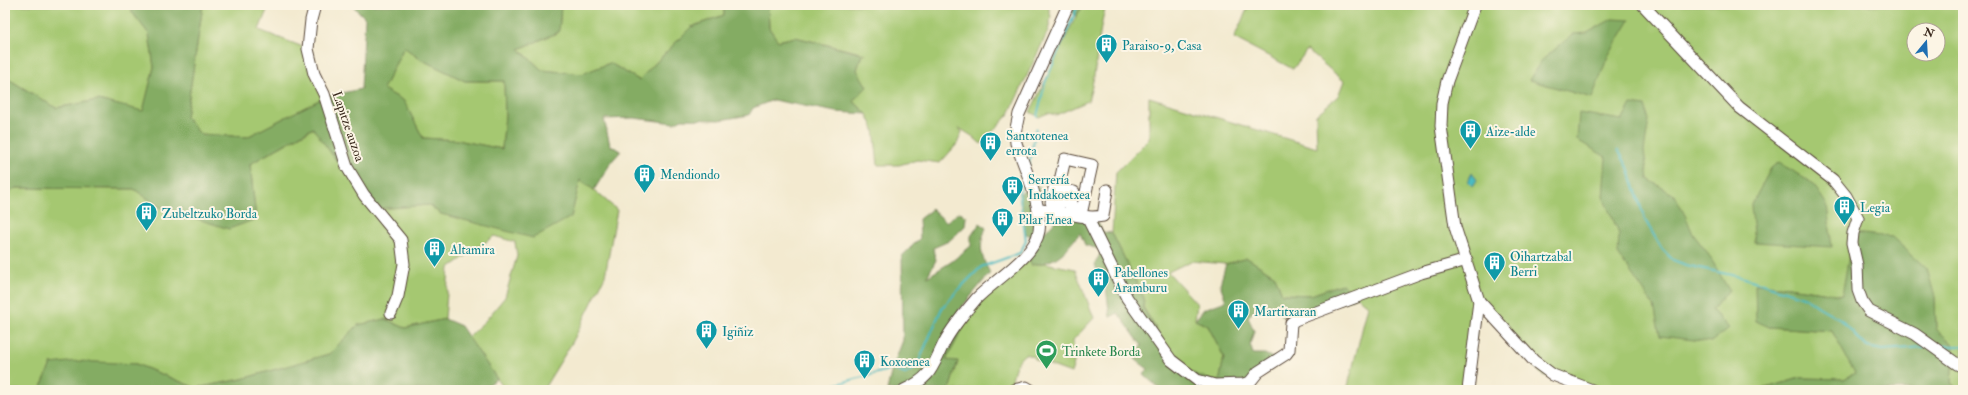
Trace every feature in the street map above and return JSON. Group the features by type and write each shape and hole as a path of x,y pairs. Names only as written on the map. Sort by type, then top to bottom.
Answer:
{"street":[{"name":"Lapitze auzoa","path":"315,5 310,20 308,49 314,74 324,94 347,166 364,195 400,240 404,264 398,296 391,313"},
{"path":"904,390 926,376 934,366 945,340 960,318 978,298 1026,254 1037,239 1039,230 1038,210 1016,144 1015,133 1019,114 1068,5"},
{"path":"1468,390 1479,301 1467,260 1455,227 1441,126 1442,103 1447,81 1475,5"},
{"path":"1643,5 1738,107 1833,180 1846,196 1858,218 1853,233 1852,243 1857,265 1858,290 1862,301 1869,311 1915,334 1956,364 1963,367"},
{"path":"1064,159 1092,165 1082,210 1070,207 1074,192 1064,190 1060,204 1051,202 1056,184 1059,185 1064,159"},
{"path":"1038,210 1050,210 1087,217 1103,216 1107,190"},
{"path":"1087,217 1127,298 1172,360 1197,380 1215,384 1246,387 1258,372 1286,354 1289,350 1291,324 1295,320 1421,273 1467,260"},
{"path":"1479,301 1534,361 1553,374 1592,390"},
{"path":"1014,390 1026,387 1031,390"}],"green space":[{"path":"5,5 139,5 131,11 149,34 154,67 143,112 98,100 56,108 5,77"},
{"path":"139,5 203,5 186,117 200,134 247,137 327,96 361,89 365,18 352,5 561,5 559,32 519,49 542,70 582,74 610,63 639,80 691,27 724,15 724,5 768,5 769,28 778,41 795,37 862,54 857,70 867,87 853,101 867,114 836,112 773,100 753,108 749,115 720,120 682,119 674,123 634,118 604,119 610,145 621,151 612,161 594,190 580,180 571,217 533,238 441,214 429,205 375,209 341,167 313,128 250,164 256,219 229,229 160,207 134,189 15,188 5,198 5,77 56,108 98,100 143,111 154,67 149,34 131,11","holes":["404,47 420,59 465,81 504,81 505,115 502,149 457,140 423,138 404,101 383,89"]},
{"path":"203,5 269,5 259,30 311,50 327,96 247,137 200,134 186,117"},
{"path":"561,5 724,5 724,15 691,27 639,80 610,63 582,74 542,70 519,49 559,32"},
{"path":"768,5 1048,5 1051,17 1048,31 1009,114 981,144 959,128 962,132 957,144 940,163 917,160 899,165 878,165 874,129 867,114 853,101 857,70 862,54 865,54 795,37 778,41 769,28"},
{"path":"1075,5 1084,5 1076,16 1072,13"},
{"path":"1084,5 1106,5 1094,77 1088,101 1056,115 1048,113 1039,117 1030,112 1076,16"},
{"path":"1249,5 1963,5 1963,390 1959,390 1951,383 1954,345 1936,329 1935,297 1847,273 1842,295 1789,287 1755,284 1769,327 1832,331 1856,373 1844,379 1800,378 1760,390 1594,390 1542,375 1480,302 1469,390 1347,390 1368,306 1342,284 1311,295 1282,294 1275,276 1247,258 1226,264 1191,261 1168,272 1197,304 1195,320 1208,326 1224,357 1219,383 1199,378 1182,366 1164,342 1143,307 1144,298 1112,233 1116,172 1149,139 1149,97 1317,148 1316,115 1338,96 1344,81 1307,50 1293,69 1234,38"},
{"path":"1612,19 1630,20 1608,56 1592,98 1529,80 1541,61 1573,34 1587,33"},
{"path":"404,47 420,59 465,81 504,81 505,115 502,149 457,140 423,138 404,101 383,89"},
{"path":"1631,104 1645,106 1649,120 1644,151 1648,179 1674,195 1693,234 1707,252 1729,290 1712,310 1729,328 1711,342 1660,336 1654,306 1618,254 1619,233 1603,197 1606,157 1577,140 1579,113 1622,120"},
{"path":"314,128 341,167 375,209 429,205 441,214 571,217 580,180 617,210 605,276 573,341 543,390 505,390 468,337 486,320 505,297 517,256 515,242 494,236 449,268 445,319 405,328 385,319 358,325 329,354 242,379 196,388 136,364 51,364 40,390 5,390 5,179 15,188 134,189 160,207 256,219 250,164"},
{"path":"1779,162 1813,184 1827,205 1832,247 1755,242 1751,206 1771,168"},
{"path":"1035,184 1041,187 1040,196 1045,216 1044,233 1056,220 1069,216 1095,218 1103,232 1112,233 1144,298 1143,308 1179,368 1219,383 1224,357 1208,326 1195,320 1204,309 1226,301 1220,284 1226,264 1247,258 1275,276 1282,294 1311,295 1342,284 1357,297 1295,320 1281,315 1281,308 1261,303 1248,317 1254,331 1250,344 1253,354 1265,354 1275,359 1242,386 1246,390 1161,390 1144,375 1148,369 1136,360 1132,352 1142,346 1118,313 1110,317 1106,288 1100,281 1095,264 1102,250 1085,245 1080,233 1060,255 1054,259 1048,262 1031,265 1030,259 1040,242 1025,233 1019,194"},
{"path":"932,209 946,222 959,212 966,217 965,226 949,241 933,248 936,260 927,277 951,262 971,246 971,236 980,223 986,228 981,246 984,261 990,273 957,313 969,317 946,360 958,361 949,390 887,390 892,369 903,340 902,256 920,238 919,219"},
{"path":"1853,233 1892,237 1927,269 1935,297 1936,329 1954,345 1951,383 1959,390 1760,390 1800,378 1844,379 1855,373 1832,331 1769,327 1756,321 1755,284 1789,287 1842,295"},
{"path":"1030,259 1031,265 1045,263 1075,269 1094,318 1073,340 1074,363 1071,373 1036,360 1034,357 1025,354 1016,365 1011,390 949,390 958,362 946,360 969,317 966,316 1008,276"},
{"path":"385,319 405,328 445,319 461,326 497,379 481,390 40,390 51,364 78,361 136,364 196,388 242,379 329,354 358,325"}],"water":[{"path":"1472,172 1477,180 1473,186 1468,182"}],"waterway":[{"path":"1037,116 1045,83 1078,5"},
{"path":"1029,165 1036,129"},
{"path":"1618,150 1628,167 1645,220 1662,249 1673,260 1686,265 1745,278 1806,298 1840,319 1867,347 1882,350 1924,347"},
{"path":"829,390 830,386 892,369 905,374 916,368 941,310 956,292 981,267 1020,253 1026,241 1019,192 1024,179"},
{"path":"1941,346 1963,346"}],"place":[{"name":"Paraiso-9, Casa","path":"1106,64"},
{"name":"Aize-alde","path":"1470,150"},
{"name":"Santxotenea errota","path":"991,162"},
{"name":"Mendiondo","path":"644,194"},
{"name":"Serrería Indakoetxea","path":"1012,206"},
{"name":"Legia","path":"1844,226"},
{"name":"Zubeltzuko Borda","path":"147,232"},
{"name":"Pilar Enea","path":"1003,238"},
{"name":"Altamira","path":"434,268"},
{"name":"Oihartzabal Berri","path":"1494,282"},
{"name":"Pabellones Aramburu","path":"1098,298"},
{"name":"Martitxaran","path":"1238,330"},
{"name":"Igiñiz","path":"707,350"},
{"name":"Trinkete Borda","path":"1047,370"},
{"name":"Koxoenea","path":"865,380"}]}
